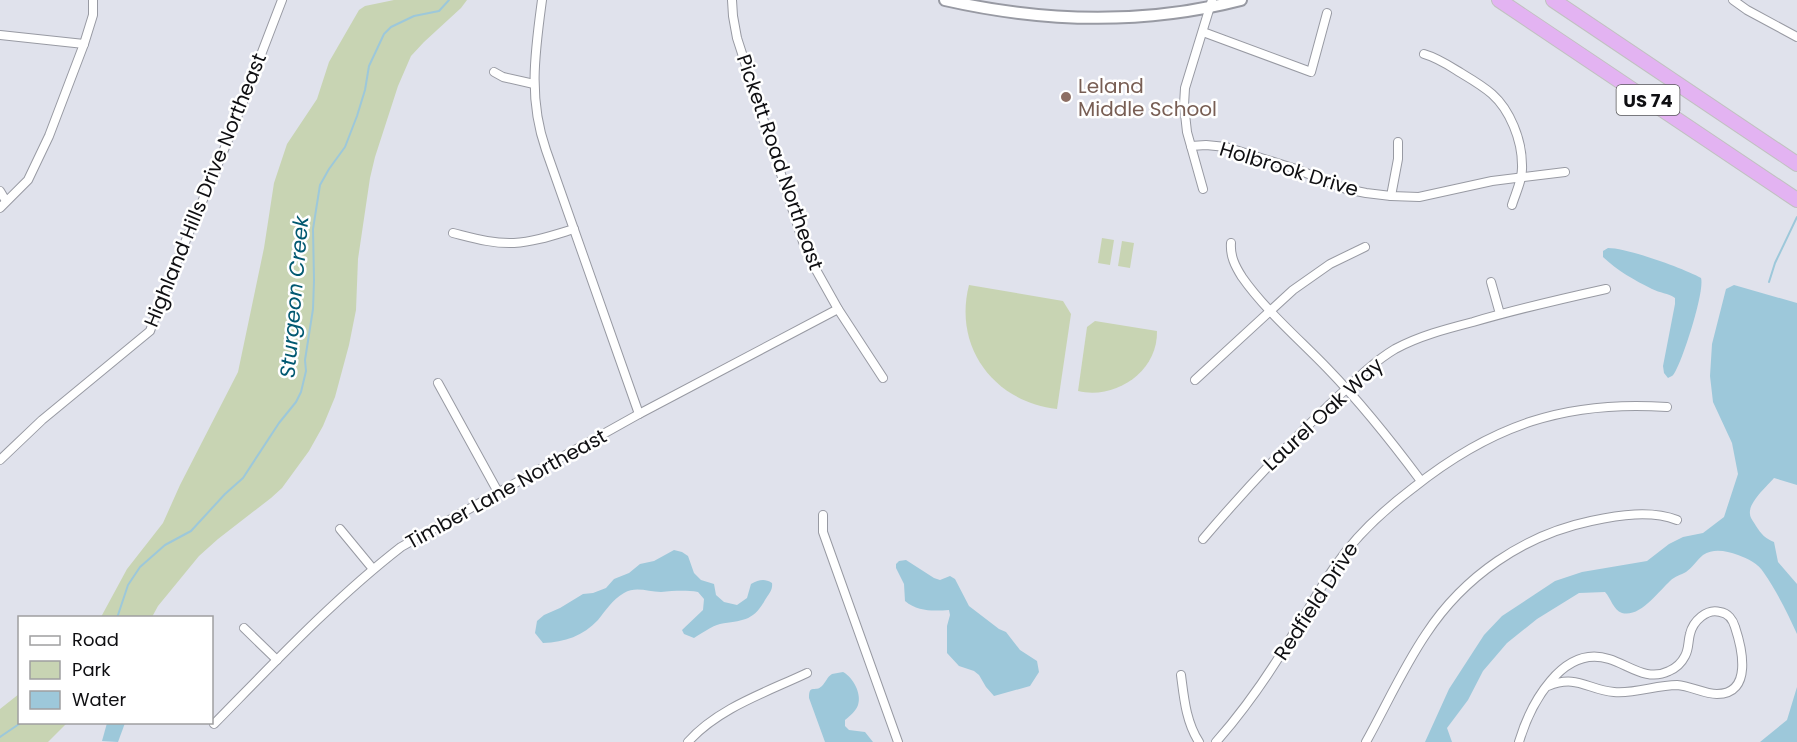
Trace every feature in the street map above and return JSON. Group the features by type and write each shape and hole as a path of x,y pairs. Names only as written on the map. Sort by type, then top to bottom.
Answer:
{"highway":[{"name":"US 74","path":"1499,0 1797,201"},
{"name":"US 74","path":"1553,0 1797,164"}],"street":[{"path":"3,205 28,180 49,136 84,44 93,15 93,0"},
{"name":"Highland Hills Drive Northeast","path":"0,460 42,420 150,331 231,133 282,0"},
{"path":"542,0 534,66 538,122 639,414"},
{"name":"Pickett Road Northeast","path":"732,0 737,38 803,242 814,268 838,309 883,378"},
{"path":"945,0 985,9 1070,17 1156,16 1210,4 1241,0"},
{"path":"1733,0 1746,10 1797,37"},
{"path":"1203,189 1187,132 1184,105 1185,88 1210,4"},
{"path":"1203,32 1311,72 1328,13"},
{"path":"0,35 84,44"},
{"path":"1424,54 1438,58 1468,77 1492,94 1504,109 1519,142 1522,164 1521,177 1512,205"},
{"path":"494,72 504,77 534,84"},
{"path":"1391,196 1398,159 1398,142"},
{"name":"Holbrook Drive","path":"1191,146 1226,147 1346,189 1366,194 1391,196 1419,197 1521,177 1565,172"},
{"path":"0,191 3,205"},
{"path":"453,233 496,242 515,243 574,229"},
{"path":"1231,243 1232,255 1237,268 1256,295 1346,388 1421,481"},
{"path":"1195,380 1270,309 1318,272 1365,247"},
{"path":"1491,282 1500,314"},
{"name":"Laurel Oak Way","path":"1203,538 1258,475 1346,388 1380,360 1408,343 1438,332 1500,314 1606,289"},
{"name":"Timber Lane Northeast","path":"214,724 276,660 373,569 401,546 639,414 838,309"},
{"path":"438,383 498,492"},
{"name":"Redfield Drive","path":"1216,742 1282,654 1319,590 1345,552 1379,516 1421,481 1484,440 1538,418 1604,406 1667,407"},
{"path":"823,515 823,532 898,742"},
{"path":"1366,742 1427,632 1460,592 1492,564 1537,539 1584,522 1640,515 1662,516 1677,520"},
{"path":"340,528 373,569"},
{"path":"1519,742 1529,712 1538,698 1555,676 1575,660 1599,656 1648,674 1658,675 1669,672 1685,656 1694,625 1705,614 1712,612 1720,612 1731,619 1741,646 1743,665 1741,675 1734,687 1726,692 1713,693 1674,685 1614,692 1574,681 1548,686"},
{"path":"244,628 276,660"},
{"path":"688,742 705,725 721,714 807,674"},
{"path":"1181,675 1187,714 1199,742"}],"green space":[{"path":"394,0 467,0 411,56 398,86 370,178 358,259 356,310 349,345 335,397 323,426 309,451 282,488 199,556 158,606 153,616 102,616 127,569 163,523 238,372 264,248 274,183 287,144 317,99 329,62 359,10 365,6"},
{"path":"1102,238 1114,240 1110,265 1098,263"},
{"path":"1122,241 1134,243 1130,268 1118,266"},
{"path":"969,285 1063,301 1071,314 1057,409 1034,404 1014,395 997,383 983,368 973,350 967,330 966,308"},
{"path":"1095,321 1157,331 1150,359 1132,380 1120,387 1092,393 1078,391 1087,327"},
{"path":"18,695 18,724 66,724 48,742 0,742 0,709"}],"water":[{"path":"1608,248 1655,259 1701,278 1700,296 1688,340 1679,365 1668,378 1663,366 1675,298 1645,286 1614,267 1603,257 1603,251"},
{"path":"1734,285 1797,303 1797,485 1774,478 1755,500 1750,514 1762,534 1774,542 1778,562 1797,584 1797,634 1777,594 1759,567 1734,554 1711,551 1703,555 1686,572 1672,579 1649,603 1636,612 1622,613 1614,607 1605,592 1579,593 1537,619 1507,643 1483,671 1468,700 1447,728 1452,742 1425,742 1449,689 1484,635 1502,616 1555,581 1582,572 1647,561 1669,544 1683,537 1703,533 1724,517 1738,474 1732,443 1713,402 1710,376 1712,344 1726,289"},
{"path":"674,550 688,556 694,573 701,580 714,584 716,595 724,602 737,605 747,598 751,584 759,581 766,580 772,583 771,590 761,607 751,616 717,625 694,638 684,634 682,630 703,610 704,599 698,592 684,591 629,591 613,602 592,626 573,637 543,643 535,633 537,621 544,615 583,594 606,588 614,579 629,573 640,564 654,561"},
{"path":"906,560 934,578 940,580 950,576 955,579 969,606 1006,632 1020,650 1037,661 1039,672 1030,686 994,696 979,675 959,666 947,653 949,610 921,609 905,601 904,584 896,564"},
{"path":"843,672 853,682 859,696 857,707 845,720 845,726 849,730 865,732 873,742 825,742 809,693 811,689 822,686 832,674"},
{"path":"1797,687 1797,742 1760,742 1787,720"},
{"path":"107,724 125,724 118,742 102,741"}],"waterway":[{"name":"Sturgeon Creek","path":"118,616 128,585 140,567 165,545 191,531 243,478 279,423 296,402 306,371 305,360 313,309 313,229 320,185 345,147 365,90 369,66 384,34 391,27 414,16 439,11 449,0"},
{"path":"1769,282 1775,263 1797,217"},
{"name":"Sturgeon Creek","path":"0,737 19,724"}],"place":[{"name":"Leland Middle School","path":"1066,97"}]}
